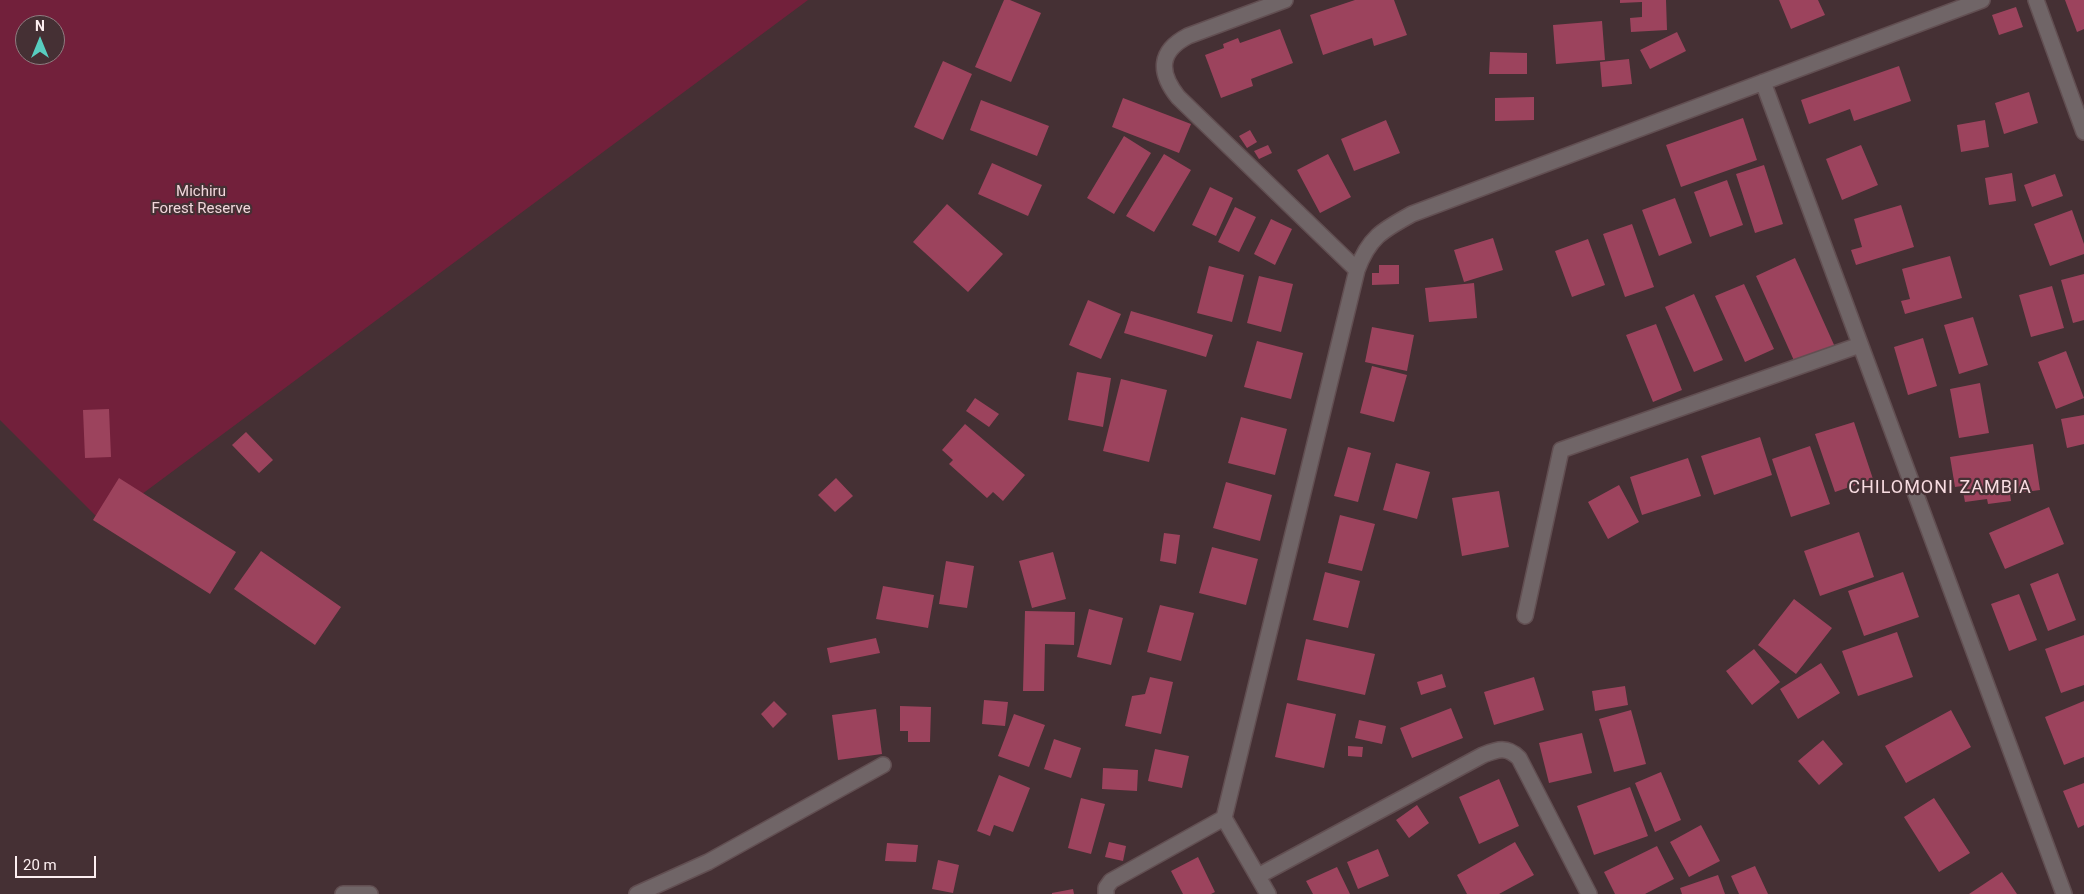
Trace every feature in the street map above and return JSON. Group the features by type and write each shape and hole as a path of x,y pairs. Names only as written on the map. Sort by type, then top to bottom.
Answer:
{"street":[{"path":"1285,0 1176,42 1164,62 1165,75 1169,86 1178,97 1357,270"},
{"path":"1268,894 1224,818 1357,270 1364,252 1382,231 1412,214 1982,0"},
{"path":"2036,0 2084,132"},
{"path":"1763,82 2064,894"},
{"path":"1525,616 1561,450 1860,345"},
{"path":"1258,876 1482,755 1500,748 1513,752 1519,758 1589,894"},
{"path":"637,894 708,862 883,764"},
{"path":"1106,894 1106,888 1111,881 1224,818"},
{"path":"343,894 370,894"}],"green space":[{"name":"Michiru Forest Reserve","path":"0,0 808,0 103,523 0,420"}],"building":[{"path":"1004,0 1010,0 1041,13 1011,82 975,67"},
{"path":"1355,0 1394,0 1407,35 1374,46 1372,38 1323,55 1310,15"},
{"path":"1620,0 1666,0 1667,30 1631,32 1630,18 1642,17 1642,2 1620,3"},
{"path":"1779,0 1818,0 1825,15 1791,29"},
{"path":"2065,0 2084,0 2084,29 2077,32"},
{"path":"2016,7 2023,27 1999,35 1992,15"},
{"path":"1602,21 1605,60 1556,64 1553,25"},
{"path":"1280,29 1293,63 1251,79 1253,86 1221,98 1205,55 1224,48 1223,44 1238,38 1240,43"},
{"path":"1677,32 1686,51 1650,69 1640,50"},
{"path":"1490,52 1527,53 1527,74 1489,74"},
{"path":"1629,59 1632,84 1602,87 1600,62"},
{"path":"943,61 972,74 943,140 914,127"},
{"path":"1899,66 1911,101 1854,121 1850,109 1809,124 1801,100"},
{"path":"2029,92 2038,123 2004,134 1995,103"},
{"path":"1534,97 1534,120 1495,121 1495,98"},
{"path":"1123,98 1191,124 1179,153 1112,127"},
{"path":"981,100 1049,126 1037,156 970,130"},
{"path":"1743,118 1757,160 1681,187 1666,145"},
{"path":"1386,120 1400,153 1354,171 1341,139"},
{"path":"1985,120 1989,147 1961,152 1957,125"},
{"path":"1250,130 1257,142 1247,148 1239,136"},
{"path":"1124,136 1151,153 1114,214 1087,198"},
{"path":"1268,145 1272,153 1259,159 1254,151"},
{"path":"1861,145 1878,185 1842,200 1826,159"},
{"path":"1164,154 1191,170 1154,232 1126,216"},
{"path":"1328,154 1351,197 1320,213 1297,170"},
{"path":"992,163 1042,185 1028,216 978,194"},
{"path":"1764,165 1783,224 1755,233 1736,174"},
{"path":"2012,173 2016,201 1989,205 1985,178"},
{"path":"2055,174 2063,196 2032,207 2024,185"},
{"path":"1727,180 1743,225 1710,237 1694,192"},
{"path":"1210,187 1233,198 1216,236 1192,225"},
{"path":"1675,198 1692,243 1659,256 1642,210"},
{"path":"947,204 1003,254 968,292 913,242"},
{"path":"1901,205 1914,247 1856,265 1851,250 1862,247 1854,219"},
{"path":"1235,207 1256,217 1239,252 1218,242"},
{"path":"2072,210 2084,244 2084,254 2050,266 2034,224"},
{"path":"1271,219 1292,229 1275,265 1254,254"},
{"path":"1632,224 1654,287 1625,297 1603,234"},
{"path":"1493,238 1503,270 1464,282 1454,250"},
{"path":"1588,239 1605,285 1572,297 1555,251"},
{"path":"1950,256 1962,298 1905,314 1901,301 1910,299 1902,269"},
{"path":"1795,258 1835,347 1796,365 1756,276"},
{"path":"1379,265 1399,265 1399,284 1372,285 1372,273 1379,273"},
{"path":"1209,266 1244,275 1232,322 1197,313"},
{"path":"2084,274 2084,320 2073,323 2061,280"},
{"path":"1259,276 1293,284 1281,332 1247,323"},
{"path":"1474,283 1477,318 1429,322 1425,288"},
{"path":"1744,284 1774,349 1745,362 1715,296"},
{"path":"2052,286 2064,328 2031,337 2019,295"},
{"path":"1694,294 1723,360 1694,372 1665,307"},
{"path":"1088,300 1121,314 1101,359 1069,345"},
{"path":"1131,311 1213,335 1206,357 1124,333"},
{"path":"1973,317 1988,365 1959,374 1944,325"},
{"path":"1656,324 1682,390 1653,402 1626,335"},
{"path":"1372,327 1414,335 1407,371 1365,362"},
{"path":"1923,338 1937,386 1908,395 1894,347"},
{"path":"1257,341 1303,353 1291,399 1244,387"},
{"path":"2066,351 2084,398 2056,409 2038,362"},
{"path":"1372,366 1407,375 1394,422 1360,413"},
{"path":"1077,372 1111,378 1103,427 1068,420"},
{"path":"1121,379 1167,390 1149,462 1103,451"},
{"path":"1980,383 1989,433 1959,438 1950,389"},
{"path":"975,398 999,414 989,427 966,411"},
{"path":"109,409 111,457 85,458 83,410"},
{"path":"2084,415 2084,444 2067,448 2061,419"},
{"path":"1241,417 1287,429 1275,475 1228,463"},
{"path":"1854,422 1873,479 1835,492 1815,434"},
{"path":"965,424 1025,475 1003,501 993,492 987,498 949,464 953,460 942,450"},
{"path":"246,432 273,460 259,473 232,445"},
{"path":"1760,437 1772,475 1714,495 1701,456"},
{"path":"2033,444 2040,490 2010,494 2011,501 1988,504 1987,499 1965,502 1962,486 1955,487 1950,457"},
{"path":"1810,446 1830,504 1791,517 1772,459"},
{"path":"1348,447 1371,453 1358,502 1334,496"},
{"path":"1688,458 1701,496 1642,515 1630,477"},
{"path":"1396,463 1430,472 1417,519 1383,510"},
{"path":"119,478 236,552 210,594 93,520"},
{"path":"836,478 853,496 835,512 818,495"},
{"path":"1226,482 1272,495 1260,541 1213,528"},
{"path":"1619,485 1639,522 1608,539 1588,502"},
{"path":"1499,491 1509,547 1462,556 1452,498"},
{"path":"2049,507 2064,544 2005,569 1989,533"},
{"path":"1340,515 1375,524 1362,571 1328,563"},
{"path":"1859,532 1874,577 1820,596 1804,551"},
{"path":"1164,533 1180,535 1176,564 1160,561"},
{"path":"1212,547 1258,559 1246,605 1199,593"},
{"path":"261,551 341,607 315,645 234,589"},
{"path":"1053,552 1066,599 1032,608 1019,561"},
{"path":"946,561 974,566 967,608 939,604"},
{"path":"1325,572 1360,581 1348,628 1313,620"},
{"path":"1903,572 1919,617 1864,636 1848,591"},
{"path":"2058,573 2076,620 2048,631 2030,584"},
{"path":"883,586 934,595 928,628 876,619"},
{"path":"2019,594 2037,640 2009,651 1991,604"},
{"path":"1794,599 1832,628 1796,674 1758,645"},
{"path":"1160,605 1194,613 1181,661 1147,652"},
{"path":"1089,609 1123,618 1111,665 1077,657"},
{"path":"1025,611 1075,612 1074,645 1045,644 1044,691 1023,691"},
{"path":"1897,632 1913,677 1858,696 1842,651"},
{"path":"2084,635 2084,685 2061,693 2045,649"},
{"path":"876,638 880,653 830,663 827,648"},
{"path":"1306,639 1375,654 1365,695 1297,680"},
{"path":"1754,649 1780,682 1752,705 1726,671"},
{"path":"1821,663 1840,693 1798,719 1780,689"},
{"path":"1442,674 1446,687 1421,695 1417,682"},
{"path":"1150,677 1173,682 1161,734 1125,726 1132,696 1145,694"},
{"path":"1534,677 1544,710 1494,725 1484,692"},
{"path":"1625,686 1628,705 1595,711 1592,691"},
{"path":"984,700 1008,702 1005,726 982,724"},
{"path":"774,701 787,714 773,728 761,714"},
{"path":"2084,701 2084,757 2064,765 2045,717"},
{"path":"1287,703 1336,714 1324,768 1275,757"},
{"path":"900,706 931,707 930,742 908,742 908,731 900,731"},
{"path":"1451,708 1463,738 1412,758 1400,728"},
{"path":"876,709 882,754 838,760 832,715"},
{"path":"1631,710 1646,764 1614,772 1599,719"},
{"path":"1951,710 1971,747 1906,783 1885,746"},
{"path":"1014,714 1045,725 1029,767 998,756"},
{"path":"1359,720 1386,726 1382,744 1355,738"},
{"path":"1582,733 1592,773 1549,783 1539,743"},
{"path":"1054,739 1081,748 1071,778 1044,769"},
{"path":"1823,740 1843,764 1819,785 1798,761"},
{"path":"1348,746 1363,747 1362,757 1348,756"},
{"path":"1155,749 1189,756 1182,788 1148,781"},
{"path":"1103,768 1138,770 1137,791 1102,789"},
{"path":"1661,772 1681,820 1655,832 1635,783"},
{"path":"999,775 1030,788 1013,832 994,825 990,836 977,831"},
{"path":"1499,779 1519,826 1479,844 1459,797"},
{"path":"2084,783 2084,825 2078,828 2063,791"},
{"path":"1630,787 1648,836 1594,855 1577,806"},
{"path":"1081,798 1105,804 1091,854 1068,848"},
{"path":"1934,798 1970,853 1939,872 1904,817"},
{"path":"1417,805 1429,823 1409,838 1396,820"},
{"path":"1701,825 1720,861 1689,877 1670,842"},
{"path":"1109,842 1126,846 1123,861 1105,857"},
{"path":"1515,842 1534,875 1499,894 1467,894 1457,875"},
{"path":"887,843 918,845 916,862 885,861"},
{"path":"1657,846 1674,879 1645,894 1615,894 1604,872"},
{"path":"1378,849 1389,876 1358,889 1347,862"},
{"path":"1198,857 1215,892 1211,894 1183,894 1171,871"},
{"path":"938,860 959,865 953,893 932,889"},
{"path":"1755,866 1768,894 1739,894 1731,876"},
{"path":"1337,867 1350,894 1313,894 1306,881"},
{"path":"2002,872 2017,894 1969,894"},
{"path":"1718,875 1725,894 1682,894 1680,888"},
{"path":"1073,889 1074,894 1052,894 1052,893"}],"district":[{"name":"CHILOMONI ZAMBIA","path":"1940,488"}]}
